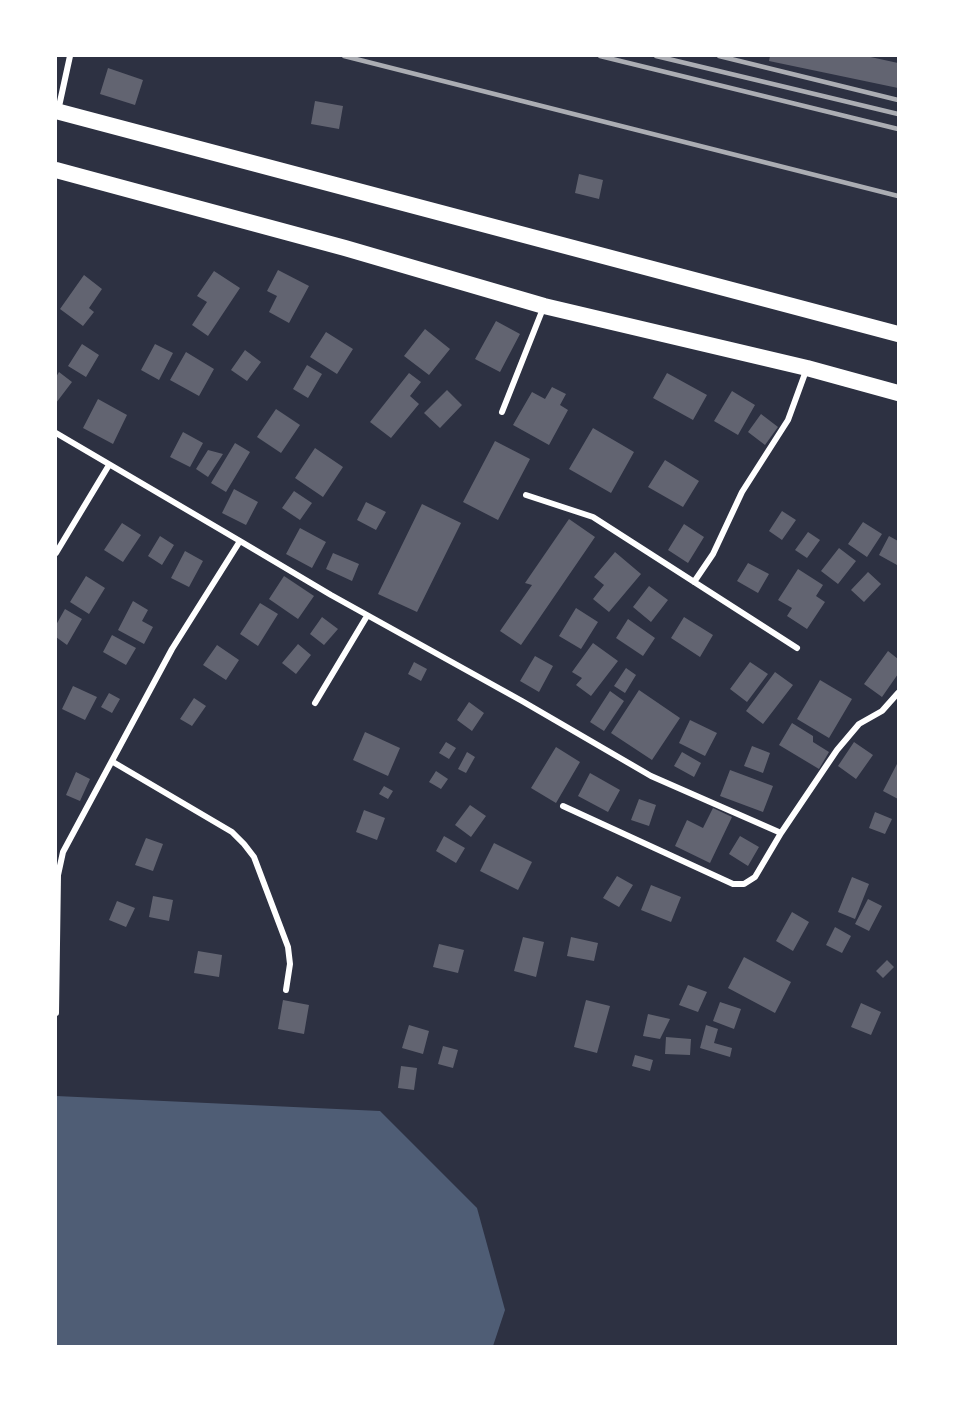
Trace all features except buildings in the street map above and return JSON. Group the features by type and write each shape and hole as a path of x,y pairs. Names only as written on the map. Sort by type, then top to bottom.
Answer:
{"highway":[{"path":"56,114 898,334"},
{"path":"56,170 345,248 544,306 807,368 898,393"}],"street":[{"path":"56,114 70,56"},
{"path":"502,411 544,306"},
{"path":"694,582 713,554 742,492 788,420 807,368"},
{"path":"56,433 367,616 651,776 781,833"},
{"path":"56,553 109,465"},
{"path":"526,495 593,517 797,648"},
{"path":"56,1013 60,861 172,649 240,541"},
{"path":"315,703 367,616"},
{"path":"563,806 733,884 744,884 755,877 781,833 837,750 859,724 882,711 898,694"},
{"path":"113,762 232,832 254,857 288,947 290,964 286,990"}],"water":[{"path":"56,1096 380,1111 477,1208 505,1310 493,1346 56,1346"}],"railway":[{"path":"344,56 898,196"},
{"path":"600,56 898,129"},
{"path":"656,56 898,114"},
{"path":"719,56 898,100"}]}
